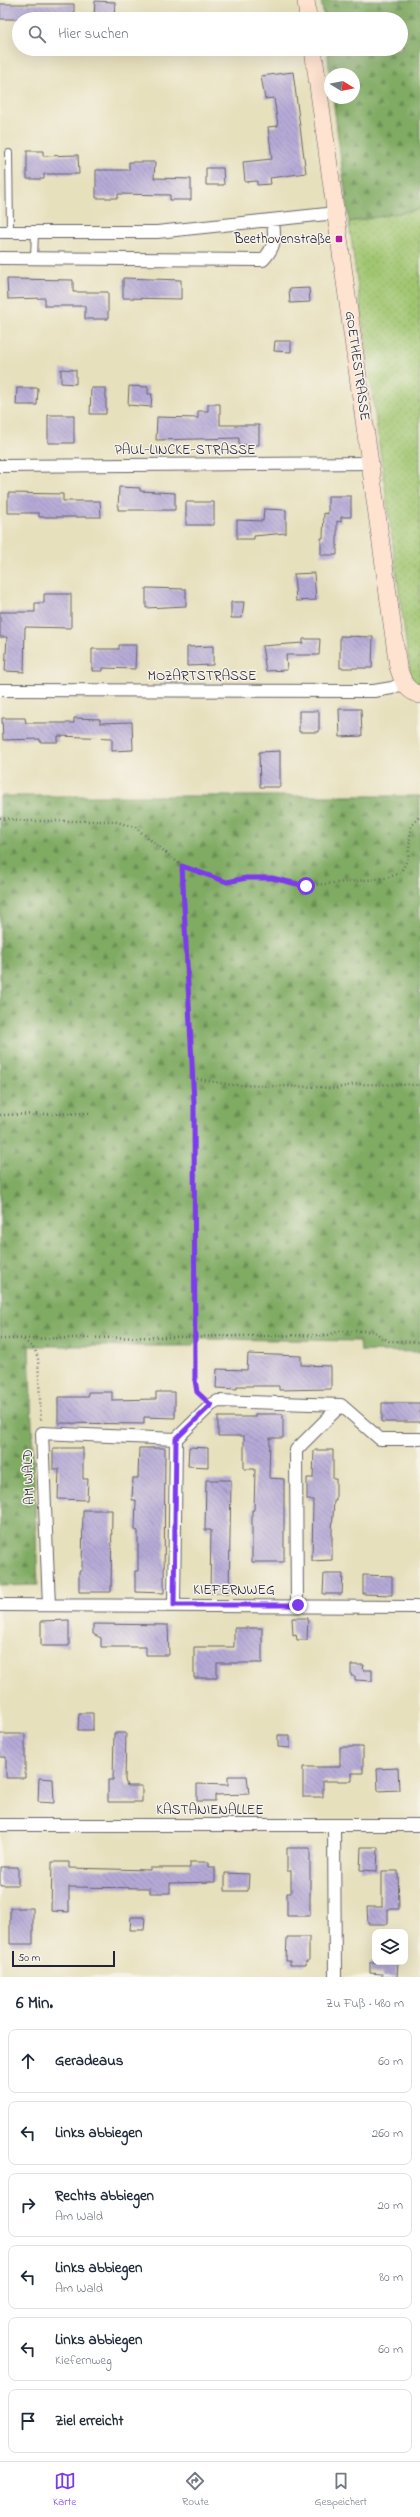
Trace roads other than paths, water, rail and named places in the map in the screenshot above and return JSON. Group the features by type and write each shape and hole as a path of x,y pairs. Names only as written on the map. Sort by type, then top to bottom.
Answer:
{"street":[{"path":"306,0 307,12"},
{"name":"GOETHESTRASSE","path":"313,56 398,667 403,683"},
{"path":"5,232 157,232 273,221 336,213"},
{"path":"0,258 263,260 272,251 274,239 273,221"},
{"name":"PAUL-LINCKE-STRASSE","path":"0,466 370,463"},
{"path":"403,683 410,692 420,696"},
{"name":"MOZARTSTRASSE","path":"0,690 374,691 392,688 403,683"},
{"path":"174,1605 176,1439 211,1405 218,1401 341,1405 380,1439 420,1439"},
{"path":"298,1605 296,1450 341,1405"},
{"name":"AM WALD","path":"49,1605 42,1433 176,1439"},
{"name":"KIEFERNWEG","path":"0,1605 298,1605 420,1607"},
{"name":"KASTANIENALLEE","path":"0,1825 420,1825"},
{"path":"334,1825 335,1977"}],"lane":[{"path":"5,232 9,153"},
{"path":"34,258 35,232"}],"place":[{"name":"Beethovenstraße","path":"339,239"}]}
